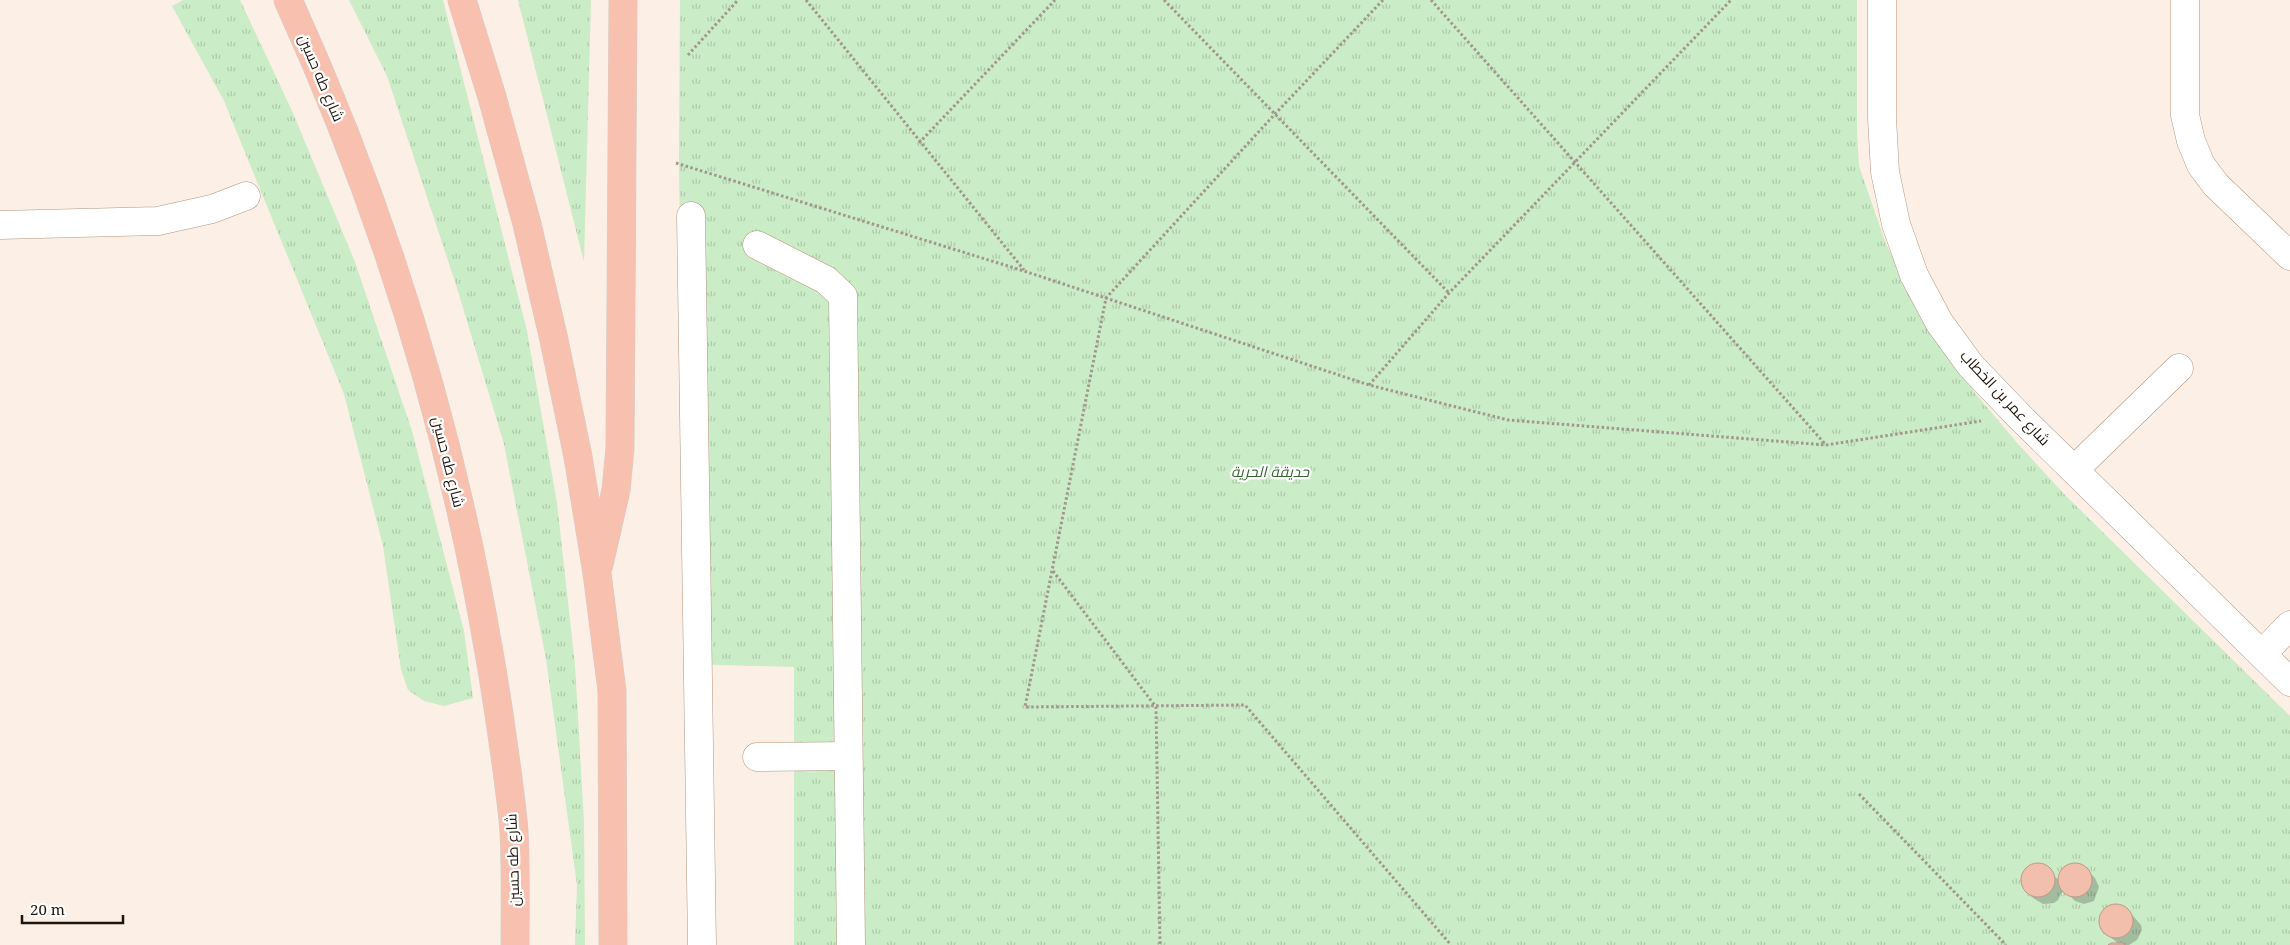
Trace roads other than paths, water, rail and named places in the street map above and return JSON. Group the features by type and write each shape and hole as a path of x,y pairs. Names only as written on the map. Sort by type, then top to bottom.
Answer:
{"main road":[{"name":"شارع طه حسين","path":"288,0 350,147 386,246 423,361 453,476 479,593 499,711 514,830 515,945"},
{"path":"462,0 492,97 541,282 578,456 597,573 612,691 613,945"},
{"path":"597,573 616,490 620,448 623,0"}],"street":[{"name":"شارع عمر بن الخطاب","path":"1882,0 1882,118 1885,172 1896,224 1914,275 1939,322 1970,366 2290,682"},
{"path":"2185,0 2185,115 2191,141 2201,164 2216,185 2290,256"},
{"path":"0,225 158,221 212,209 246,196"},
{"path":"691,216 702,945"},
{"path":"758,245 826,280 842,296 851,945"},
{"path":"2074,470 2179,368"},
{"path":"2262,654 2290,625"},
{"path":"758,758 848,756"}],"park label":[{"name":"حديقة الحرية","path":"1270,472"}]}
